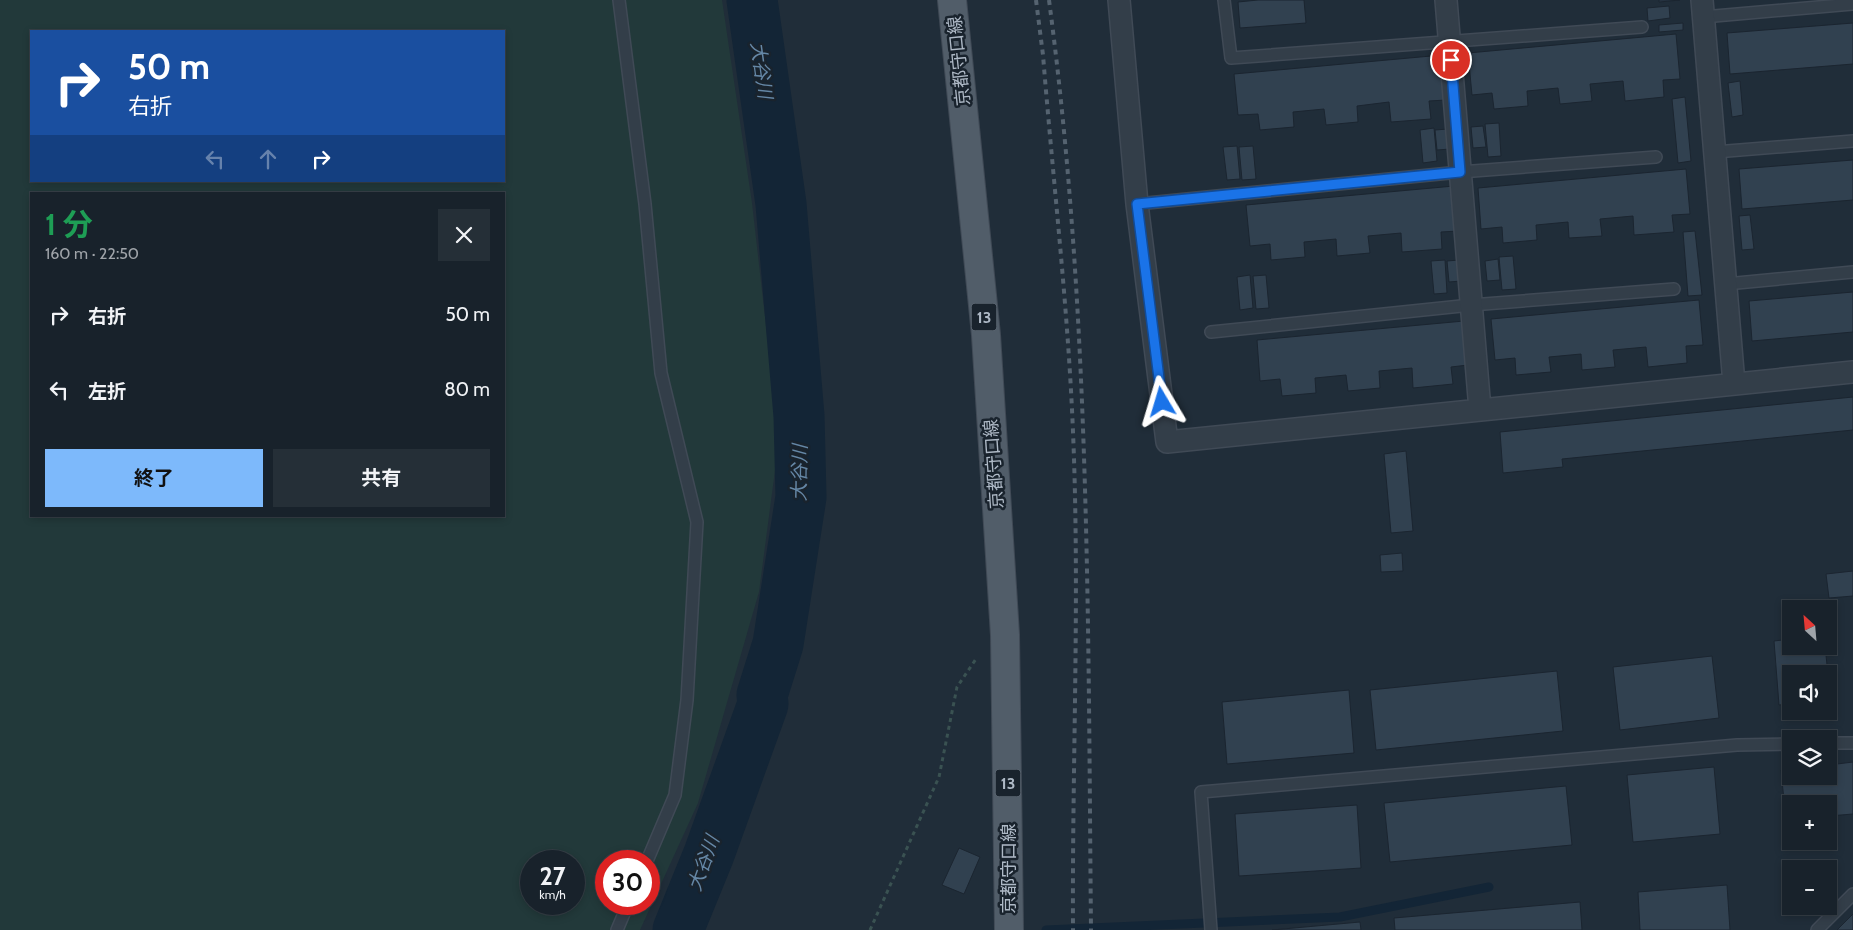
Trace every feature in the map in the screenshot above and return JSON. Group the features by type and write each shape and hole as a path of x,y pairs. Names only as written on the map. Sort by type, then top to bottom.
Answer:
{"main road":[{"name":"京都守口線","path":"952,0 986,335 1005,635 1009,930"}],"street":[{"path":"1119,0 1137,204 1167,442 1853,372"},
{"path":"1446,0 1480,410"},
{"path":"1703,8 1734,384"}],"lane":[{"path":"619,0 645,204 660,373 697,522 687,700 675,795 652,850"},
{"path":"1224,0 1231,58 1642,27"},
{"path":"1703,8 1853,4"},
{"path":"1715,152 1853,142"},
{"path":"1137,204 1460,172 1656,156"},
{"path":"1726,284 1853,272"},
{"path":"1211,332 1471,305 1674,289"},
{"path":"1837,743 1853,742"},
{"path":"1211,930 1201,792 1737,744 1782,744"},
{"path":"1817,930 1853,894"},
{"path":"617,930 623,915"}],"path":[{"path":"870,930 939,776 957,687 983,649 1005,635"}],"green space":[{"path":"0,0 722,0 752,203 779,440 759,592 698,803 660,886 660,850 595,850 595,915 647,915 640,930 0,930"}],"building":[{"path":"1304,0 1306,23 1240,28 1238,2"},
{"path":"1659,0 1680,0 1659,2"},
{"path":"1669,6 1670,18 1648,21 1647,8"},
{"path":"1683,23 1683,30 1659,32 1659,25"},
{"path":"1853,23 1853,64 1730,74 1727,33"},
{"path":"1676,34 1680,79 1663,80 1664,97 1625,101 1623,81 1590,84 1592,101 1560,104 1558,88 1527,91 1528,106 1494,109 1492,93 1472,95 1468,53"},
{"path":"1442,55 1446,100 1429,101 1431,119 1391,122 1389,102 1357,106 1358,122 1326,125 1324,109 1293,112 1294,127 1260,130 1258,114 1238,115 1234,74"},
{"path":"1740,81 1743,115 1732,117 1728,83"},
{"path":"1685,97 1691,161 1678,163 1672,99"},
{"path":"1499,123 1501,156 1488,157 1485,124"},
{"path":"1483,126 1486,147 1473,148 1471,127"},
{"path":"1434,128 1437,161 1423,163 1420,130"},
{"path":"1448,129 1450,149 1437,150 1435,130"},
{"path":"1237,146 1240,179 1227,180 1223,147"},
{"path":"1253,146 1256,179 1242,180 1239,147"},
{"path":"1853,160 1853,200 1742,209 1739,169"},
{"path":"1686,169 1690,214 1672,215 1674,232 1634,235 1633,216 1600,219 1602,236 1569,238 1568,222 1536,225 1537,240 1503,243 1502,227 1481,229 1478,188"},
{"path":"1454,186 1458,231 1441,232 1442,249 1402,252 1401,233 1368,236 1370,253 1337,256 1336,239 1304,242 1305,257 1271,260 1270,244 1250,246 1246,205"},
{"path":"1750,215 1754,249 1742,250 1739,216"},
{"path":"1695,231 1702,295 1688,296 1683,232"},
{"path":"1513,256 1516,289 1502,290 1499,257"},
{"path":"1498,259 1500,280 1487,281 1485,261"},
{"path":"1445,260 1447,293 1434,294 1431,261"},
{"path":"1459,260 1461,281 1449,282 1447,261"},
{"path":"1250,275 1253,308 1240,310 1237,277"},
{"path":"1266,275 1269,308 1256,309 1253,276"},
{"path":"1853,292 1853,332 1752,341 1749,301"},
{"path":"1699,300 1703,345 1686,346 1687,363 1648,367 1646,347 1613,350 1615,367 1582,370 1581,354 1549,357 1551,372 1516,375 1515,358 1495,360 1491,319"},
{"path":"1464,321 1468,365 1451,367 1453,384 1413,388 1412,368 1379,371 1380,388 1348,391 1346,375 1315,378 1316,393 1282,396 1280,379 1260,381 1257,340"},
{"path":"1853,397 1853,430 1562,459 1563,467 1503,473 1500,432"},
{"path":"1406,451 1413,531 1391,533 1384,454"},
{"path":"1402,553 1403,571 1381,572 1380,555"},
{"path":"1853,571 1853,596 1829,598 1826,574"},
{"path":"1782,640 1782,655 1826,655 1827,665 1782,665 1782,705 1779,705 1774,641"},
{"path":"1712,656 1719,718 1620,730 1613,667"},
{"path":"1557,671 1563,731 1376,750 1370,690"},
{"path":"1349,690 1354,753 1227,764 1222,702"},
{"path":"1853,762 1853,814 1837,815 1837,795 1783,795 1782,785 1837,785 1837,764"},
{"path":"1714,767 1720,834 1633,842 1627,775"},
{"path":"1566,786 1572,845 1390,862 1384,803"},
{"path":"1357,805 1361,868 1239,876 1235,814"},
{"path":"959,848 980,857 964,894 942,885"},
{"path":"1727,885 1730,930 1640,930 1638,892"},
{"path":"1580,902 1582,930 1395,930 1394,918"},
{"path":"1853,914 1853,930 1837,930"},
{"path":"1360,922 1361,930 1272,930"}],"waterway":[{"name":"大谷川","path":"678,930 709,854 763,704 762,695 778,644 801,497 799,416 781,204 752,0"},
{"path":"1046,930 1340,917 1489,887"}],"railway":[{"path":"1036,0 1043,55 1064,291 1073,432 1076,556 1073,930"},
{"path":"1049,0 1062,116 1080,348 1087,581 1091,930"}],"route":[{"path":"1162,402 1137,204 1460,172 1451,60"}]}
